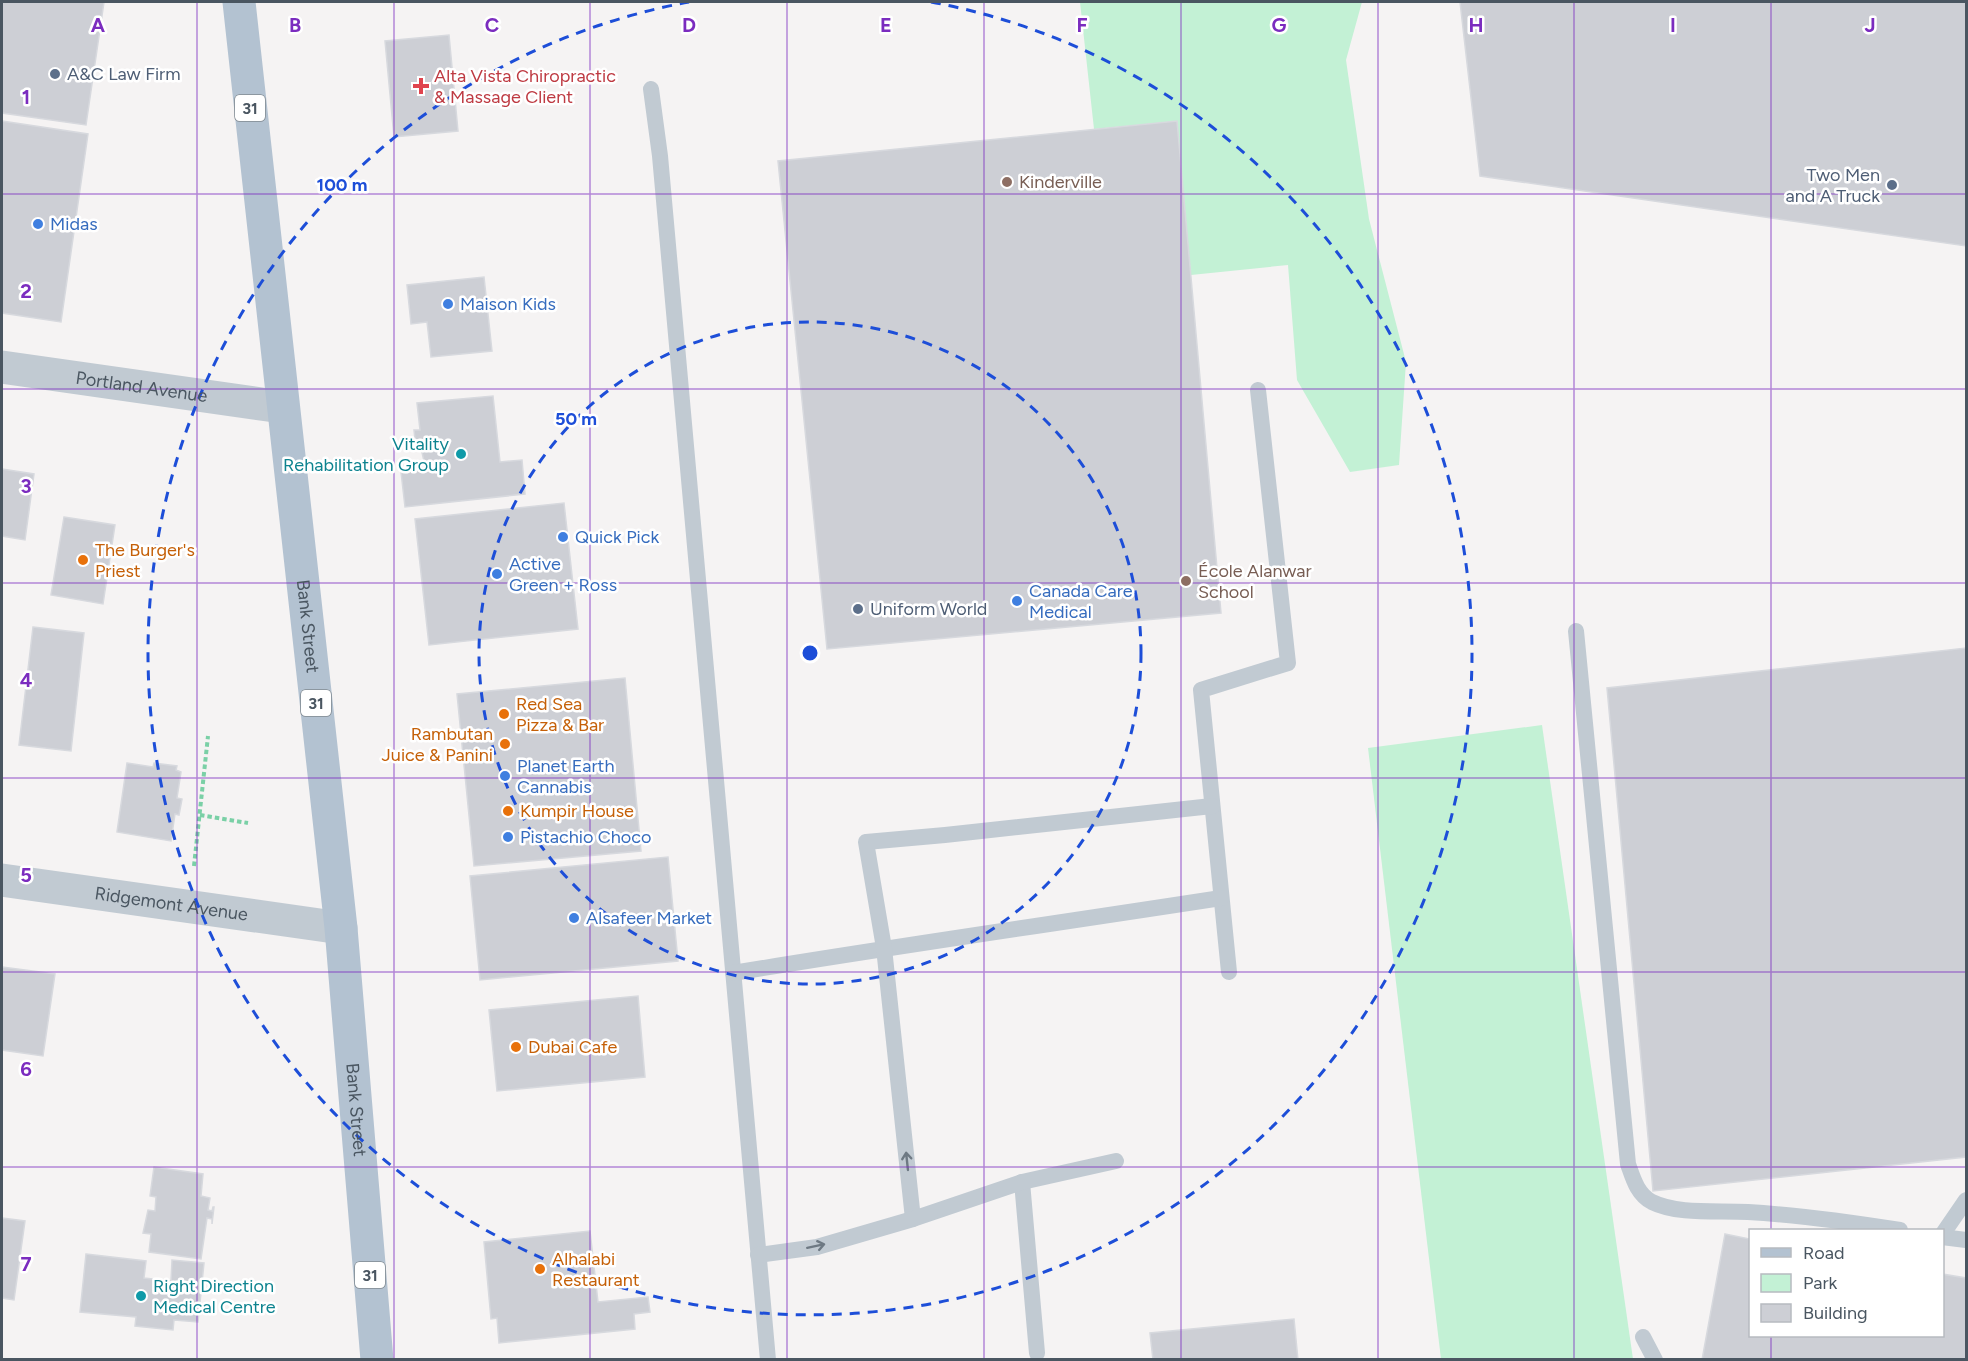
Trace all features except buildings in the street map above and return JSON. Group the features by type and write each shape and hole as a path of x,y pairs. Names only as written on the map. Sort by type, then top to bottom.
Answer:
{"main road":[{"name":"Bank Street","path":"239,2 341,928 376,1359"}],"street":[{"name":"Portland Avenue","path":"2,367 282,407"},
{"name":"Ridgemont Avenue","path":"2,880 341,928"}],"lane":[{"path":"651,89 660,156 768,1359"},
{"path":"1229,972 1201,690 1287,663 1258,390"},
{"path":"1576,631 1628,1164 1636,1186 1651,1201 1674,1209 1750,1212 1893,1229"},
{"path":"913,1219 884,948 866,842 1212,806"},
{"path":"733,973 1221,898"},
{"path":"758,1255 817,1247 913,1219 1022,1182 1116,1161"},
{"path":"1022,1182 1037,1353"},
{"path":"1944,1233 1966,1200"},
{"path":"1944,1236 1966,1240"},
{"path":"1643,1337 1655,1359"}],"path":[{"path":"189,907 208,736"},
{"path":"200,815 248,822"}],"green space":[{"path":"1080,2 1362,2 1346,60 1369,219 1406,362 1399,465 1350,472 1297,380 1288,265 1191,275 1177,121 1094,129"},
{"path":"1542,725 1633,1359 1441,1359 1368,748"}],"place":[{"name":"A&C Law Firm","path":"55,74"},
{"name":"Alta Vista Chiropractic & Massage Client","path":"421,86"},
{"name":"Kinderville","path":"1007,182"},
{"name":"Two Men and A Truck","path":"1892,185"},
{"name":"Midas","path":"38,224"},
{"name":"Maison Kids","path":"448,304"},
{"name":"Vitality Rehabilitation Group","path":"461,454"},
{"name":"Quick Pick","path":"563,537"},
{"name":"The Burger's Priest","path":"83,560"},
{"name":"Active Green + Ross","path":"497,574"},
{"name":"École Alanwar School","path":"1186,581"},
{"name":"Canada Care Medical","path":"1017,601"},
{"name":"Uniform World","path":"858,609"},
{"name":"Red Sea Pizza & Bar","path":"504,714"},
{"name":"Rambutan Juice & Panini","path":"505,744"},
{"name":"Planet Earth Cannabis","path":"505,776"},
{"name":"Kumpir House","path":"508,811"},
{"name":"Pistachio Choco","path":"508,837"},
{"name":"Alsafeer Market","path":"574,918"},
{"name":"Dubai Cafe","path":"516,1047"},
{"name":"Alhalabi Restaurant","path":"540,1269"},
{"name":"Right Direction Medical Centre","path":"141,1296"}]}
